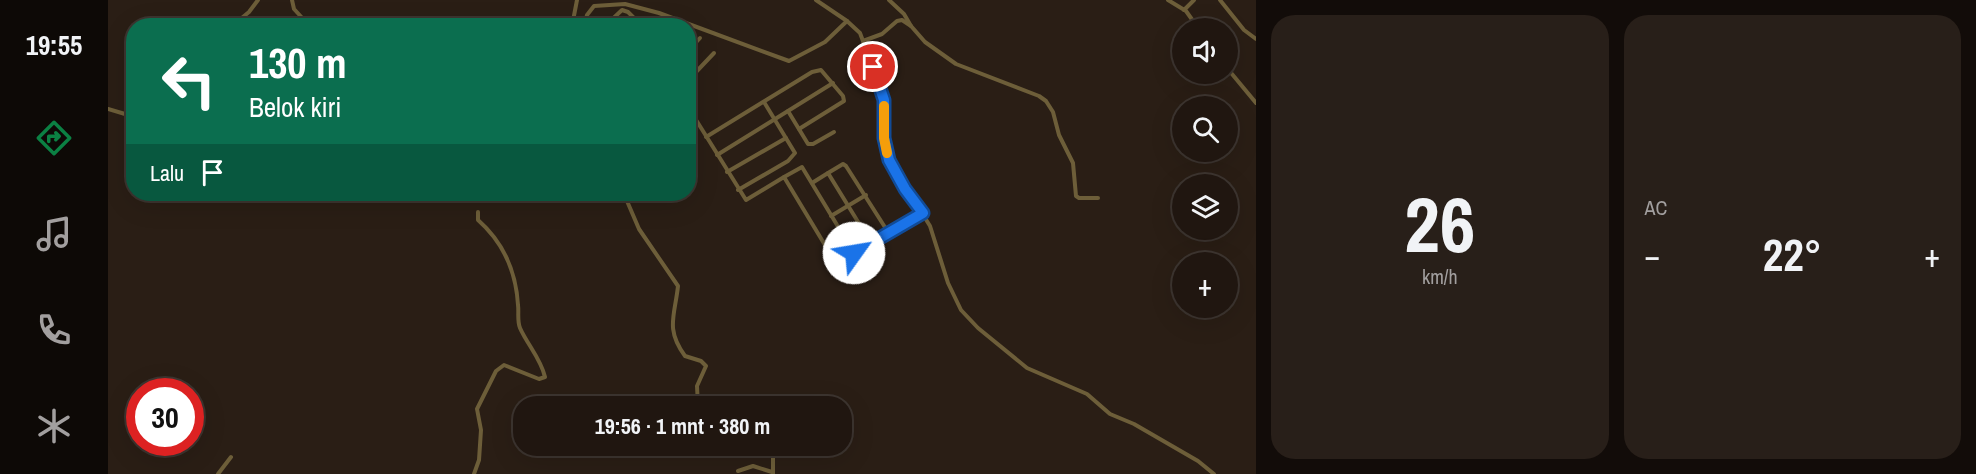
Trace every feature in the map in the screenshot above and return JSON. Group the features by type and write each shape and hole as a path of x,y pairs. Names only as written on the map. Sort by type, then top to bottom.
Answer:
{"street":[{"path":"242,18 258,0"},
{"path":"292,0 294,9 302,18"},
{"path":"573,18 576,0"},
{"path":"816,0 857,29 863,41 882,92 884,138 889,160 905,189 923,213 961,310 978,328 1035,372 1087,394 1110,414 1134,424 1197,461 1214,474"},
{"path":"888,0 907,17 924,42 963,67 1035,94 1046,101 1053,112 1059,135 1072,163 1076,196 1098,198"},
{"path":"1168,0 1184,10 1190,18"},
{"path":"1184,10 1194,0"},
{"path":"1220,0 1244,30 1256,39"},
{"path":"586,18 594,6 625,4 673,18"},
{"path":"614,18 622,10 632,18"},
{"path":"696,27 789,61 825,42 847,21"},
{"path":"863,41 882,34 899,21 911,26"},
{"path":"696,42 700,38"},
{"path":"696,72 714,53"},
{"path":"706,137 818,69 821,70 843,96 844,101 799,129"},
{"path":"1238,81 1256,103"},
{"path":"717,155 833,83"},
{"path":"738,190 791,159 795,153 764,102"},
{"path":"108,109 126,114"},
{"path":"788,111 810,145 834,132"},
{"path":"696,120 747,201 802,167 854,253"},
{"path":"728,172 786,138"},
{"path":"812,183 845,165 888,232"},
{"path":"828,173 871,243"},
{"path":"784,177 834,260 839,261 923,213"},
{"path":"831,216 866,195"},
{"path":"627,201 639,229 678,286 673,309 676,340 685,356 701,361 706,366 697,386 698,396"},
{"path":"474,474 479,460 481,430 477,409 496,371 501,365 507,365 539,379 545,376 542,366 519,325 514,274 496,238 478,220 478,212"},
{"path":"738,471 753,466 772,473 773,456"},
{"path":"218,474 231,457"}],"slow traffic":[{"path":"884,106 884,138 887,153"}],"route":[{"path":"854,253 923,213 905,189 889,160 884,138 884,100 873,67"}]}
